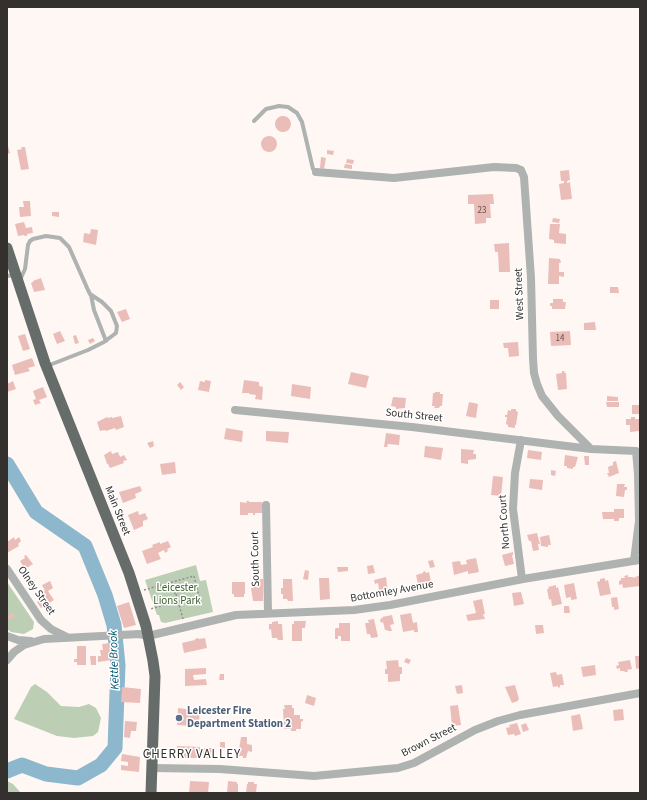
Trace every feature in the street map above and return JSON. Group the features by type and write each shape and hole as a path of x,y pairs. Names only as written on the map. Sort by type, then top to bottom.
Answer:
{"highway":[{"name":"Main Street","path":"7,248 13,278 46,366 129,573 148,636 155,676 151,793"}],"street":[{"name":"West Street","path":"316,172 394,178 494,167 516,168 521,170 524,177 531,278 533,359 537,384 542,396 558,416 590,449"},
{"name":"South Street","path":"234,410 412,427 590,449"},
{"name":"North Court","path":"521,440 515,473 513,510 522,580"},
{"path":"590,449 638,451 639,521 637,560"},
{"name":"South Court","path":"266,505 268,613"},
{"name":"Bottomley Avenue","path":"34,641 139,634 148,636 236,615 339,612 358,610 637,560"},
{"name":"Olney Street","path":"7,569 41,620 51,629 68,638"},
{"path":"7,636 18,640 34,641"},
{"path":"7,660 19,648 34,641"},
{"name":"Brown Street","path":"152,768 220,769 314,776 398,768 414,763 475,730 503,720 640,693"}],"lane":[{"path":"254,121 266,109 279,106 288,107 297,113 302,122 312,169 316,172"},
{"path":"13,278 22,276 25,269 28,245 30,241 40,237 54,236 60,238 69,247 90,294 94,310 106,341"},
{"path":"46,366 88,350 106,341 116,333 112,311 90,294"}],"path":[{"path":"144,590 194,576 199,596 150,609"},
{"path":"176,594 183,622"}],"green space":[{"name":"Leicester Lions Park","path":"196,565 200,581 206,580 213,612 165,623 161,622 159,615 157,615 145,580"},
{"path":"7,582 34,622 33,629 24,634 11,632 7,629"},
{"path":"35,684 47,692 61,706 79,707 89,704 96,708 101,718 98,732 93,736 74,738 57,736 14,719 31,687"},
{"path":"7,781 13,784 21,793 7,793"}],"building":[{"path":"283,116 289,118 291,124 289,130 283,132 277,130 275,124 277,118"},
{"path":"269,136 275,138 277,144 275,150 269,152 263,150 261,144 263,138"},
{"path":"7,143 10,153 7,154"},
{"path":"21,147 25,147 29,169 21,170 17,150 22,149"},
{"path":"327,150 334,151 333,155 327,154"},
{"path":"321,157 326,158 324,169 320,168"},
{"path":"347,159 354,160 353,164 346,163"},
{"path":"345,164 352,165 352,169 344,168"},
{"path":"569,170 570,180 567,181 567,183 570,182 572,199 561,200 559,184 564,183 564,181 561,181 560,171"},
{"path":"493,194 494,204 490,204 491,218 486,218 486,223 475,224 474,204 468,204 468,195"},
{"path":"23,201 30,201 31,216 20,217 19,207 24,207"},
{"path":"52,212 59,212 59,217 52,216"},
{"path":"553,218 560,219 559,223 552,222"},
{"path":"24,222 26,228 32,227 33,233 27,234 27,236 18,236 15,224"},
{"path":"550,224 560,224 559,233 566,234 566,244 554,243 554,240 549,239"},
{"path":"91,229 98,230 96,245 83,242 84,233 90,234"},
{"path":"509,243 510,272 499,272 498,252 495,252 494,244"},
{"path":"549,258 560,259 561,263 559,263 559,272 564,272 564,277 559,276 559,284 548,284"},
{"path":"41,278 45,290 34,292 31,283"},
{"path":"610,287 618,287 619,293 610,293"},
{"path":"553,299 563,299 563,302 566,302 565,309 552,309 550,303 553,303"},
{"path":"490,300 499,300 499,309 490,309"},
{"path":"126,309 130,319 122,322 117,312"},
{"path":"595,322 596,330 584,330 584,323"},
{"path":"60,331 65,341 57,344 53,334"},
{"path":"570,331 571,345 551,346 550,332"},
{"path":"25,334 30,349 23,351 18,336"},
{"path":"76,335 79,343 75,344 73,336"},
{"path":"93,338 95,341 90,344 88,340"},
{"path":"518,342 519,356 509,357 508,348 504,348 503,343"},
{"path":"32,358 35,366 28,368 30,371 15,375 12,365"},
{"path":"562,371 566,373 567,389 558,390 556,374 562,373"},
{"path":"351,372 369,376 366,388 348,384"},
{"path":"205,380 211,381 209,392 198,390 200,381 205,382"},
{"path":"244,380 259,382 259,386 263,387 262,400 255,399 256,395 242,393"},
{"path":"13,381 16,389 7,392 7,384"},
{"path":"180,382 184,387 181,390 177,385"},
{"path":"292,384 311,387 310,399 291,396"},
{"path":"43,387 47,397 39,400 41,403 35,405 33,400 36,399 33,391"},
{"path":"440,392 440,394 443,394 442,406 439,408 434,408 435,406 432,406 433,393"},
{"path":"607,396 618,397 618,401 607,401"},
{"path":"393,397 406,398 405,408 396,409 396,407 391,406"},
{"path":"469,402 478,404 476,418 466,416"},
{"path":"606,402 619,402 619,407 607,407"},
{"path":"632,405 640,405 640,414 632,414"},
{"path":"511,409 516,409 518,412 515,428 508,427 506,424 507,417 505,417 505,415 507,415 508,410 511,411"},
{"path":"121,416 124,427 116,430 115,428 100,431 97,422 107,417 112,418"},
{"path":"631,417 639,419 639,431 630,432 630,425 626,425 626,419 631,419"},
{"path":"226,428 243,431 242,442 224,439"},
{"path":"266,431 289,432 288,443 266,441"},
{"path":"386,433 400,435 399,445 388,444 387,447 384,447"},
{"path":"153,441 154,446 150,448 147,443"},
{"path":"425,446 443,448 441,460 424,457"},
{"path":"461,449 474,450 473,454 476,454 476,459 468,460 468,464 461,463"},
{"path":"528,450 542,452 541,460 527,458"},
{"path":"111,451 112,454 118,452 120,457 124,455 127,460 123,461 124,463 110,468 104,455"},
{"path":"565,455 578,457 573,469 564,466"},
{"path":"584,456 589,456 589,465 585,465"},
{"path":"616,461 619,473 609,477 607,473 609,473 608,467 613,465 613,462"},
{"path":"175,462 176,473 162,475 160,464"},
{"path":"551,470 556,471 555,476 551,475"},
{"path":"493,476 503,477 501,496 491,495"},
{"path":"530,479 543,480 542,490 529,488"},
{"path":"617,484 625,484 624,487 627,487 624,497 616,496"},
{"path":"140,486 142,491 135,494 136,498 123,503 119,492"},
{"path":"246,501 262,502 262,513 255,513 255,515 253,515 253,513 248,513 248,515 240,515 240,502 247,503"},
{"path":"614,509 624,509 624,518 619,518 619,521 614,521 614,519 603,519 602,512 614,512"},
{"path":"138,511 139,515 145,513 148,519 143,521 143,526 134,530 128,515"},
{"path":"537,533 540,544 538,544 539,550 533,551 531,541 529,541 527,535"},
{"path":"549,535 551,545 548,545 548,547 541,546 540,537"},
{"path":"14,537 15,540 19,537 21,541 18,544 19,546 7,553 7,542"},
{"path":"168,541 171,547 167,549 168,551 165,553 164,550 158,553 161,559 147,564 142,551 153,547 152,545"},
{"path":"513,552 512,555 514,564 505,566 502,555"},
{"path":"26,555 33,564 25,569 20,561 25,558 24,556"},
{"path":"476,558 479,572 468,574 468,571 454,575 452,562 460,561 461,565 467,564 466,560"},
{"path":"433,560 435,567 430,568 428,561"},
{"path":"373,565 375,573 368,574 367,566"},
{"path":"337,567 348,567 348,571 338,572"},
{"path":"305,570 309,571 308,580 303,579"},
{"path":"425,571 426,573 429,572 431,582 418,584 416,575"},
{"path":"628,575 628,577 633,578 640,575 640,586 623,588 622,584 619,585 621,578 625,578 624,576"},
{"path":"386,577 388,593 383,596 383,594 380,595 378,583 375,584 374,580"},
{"path":"319,578 329,578 330,599 320,600"},
{"path":"605,578 605,581 608,580 611,594 600,596 597,582 600,581 600,579"},
{"path":"253,579 263,579 263,601 253,601 251,588 253,588"},
{"path":"283,579 292,579 293,601 283,599 281,588 283,588"},
{"path":"50,581 53,588 48,591 54,600 41,608 37,602 41,599 38,596 45,591 42,585"},
{"path":"232,582 245,582 244,597 234,597 234,594 232,594"},
{"path":"574,583 577,599 571,600 571,597 566,598 564,585"},
{"path":"556,585 556,588 558,587 562,604 552,606 547,589 549,589 548,587"},
{"path":"521,592 524,604 514,606 512,593"},
{"path":"617,597 619,609 614,610 614,607 612,607 611,598"},
{"path":"482,599 485,614 483,614 485,619 468,621 466,615 476,613 473,601"},
{"path":"129,602 136,625 124,628 117,606"},
{"path":"564,606 569,606 570,613 564,613"},
{"path":"12,613 15,616 9,620 7,616"},
{"path":"411,613 413,623 417,622 418,632 414,632 414,630 403,632 400,615"},
{"path":"392,615 394,624 390,625 392,631 385,630 383,622 381,623 380,619 383,618 382,617"},
{"path":"374,619 378,637 371,638 370,634 367,634 365,623 369,623 368,620"},
{"path":"278,621 278,624 282,624 283,640 272,638 271,629 269,630 269,624"},
{"path":"294,621 306,621 305,628 302,628 302,641 292,641 292,624 294,624"},
{"path":"339,623 350,623 350,641 341,641 341,636 338,636 338,639 335,639 335,629 339,628"},
{"path":"535,625 543,625 544,633 536,634"},
{"path":"198,638 205,638 207,648 184,653 182,643"},
{"path":"111,643 112,660 98,662 98,656 101,656 100,650 103,650 102,644"},
{"path":"77,646 86,646 86,665 77,665 77,662 74,662 74,659 77,659"},
{"path":"90,656 96,656 96,665 91,665"},
{"path":"635,656 640,656 640,668 636,669"},
{"path":"406,658 411,660 409,664 404,662"},
{"path":"398,660 399,667 402,667 400,681 388,682 388,674 385,674 385,669 387,669 386,661"},
{"path":"630,660 632,669 627,670 628,672 620,671 620,668 617,669 616,666 619,665 618,662"},
{"path":"595,665 596,675 583,677 581,667"},
{"path":"206,668 206,674 193,675 194,680 206,679 207,685 185,686 185,669"},
{"path":"556,672 557,675 562,674 564,685 560,685 558,688 558,686 553,687 550,673"},
{"path":"220,674 224,674 224,680 219,680"},
{"path":"462,685 463,693 457,694 455,686"},
{"path":"515,685 519,699 518,701 512,703 505,687"},
{"path":"122,687 141,689 140,703 121,702"},
{"path":"307,695 316,698 314,706 305,703"},
{"path":"284,705 292,705 292,708 294,708 294,715 300,715 300,719 303,719 301,722 301,729 291,731 291,729 284,729"},
{"path":"458,705 461,725 452,726 450,706"},
{"path":"178,708 200,711 199,721 194,721 193,726 177,725"},
{"path":"623,709 624,720 614,721 613,710"},
{"path":"580,714 583,729 573,731 571,716"},
{"path":"125,721 137,722 136,731 131,731 130,738 124,737"},
{"path":"517,723 521,734 515,736 514,734 508,735 506,728 510,727 509,725"},
{"path":"526,723 529,730 523,732 521,725"},
{"path":"241,737 247,737 247,744 252,745 252,752 248,751 246,758 243,758 243,756 238,756"},
{"path":"220,742 225,742 225,748 220,747"},
{"path":"177,746 200,747 200,758 184,758 179,756"},
{"path":"203,748 212,748 212,758 203,758"},
{"path":"122,754 140,757 139,772 121,770 121,765 128,766 128,762 121,761"},
{"path":"190,781 209,782 208,793 189,793"},
{"path":"228,781 237,782 238,793 227,793"},
{"path":"248,782 254,782 254,784 257,784 256,793 246,793"}],"waterway":[{"name":"Kettle Brook","path":"7,464 36,512 85,546 105,595 114,625 118,665 115,748 101,765 78,778 46,774 22,765 7,771"}],"place":[{"name":"Leicester Fire Department Station 2","path":"179,718"}],"district":[{"name":"CHERRY VALLEY","path":"192,755"}]}
